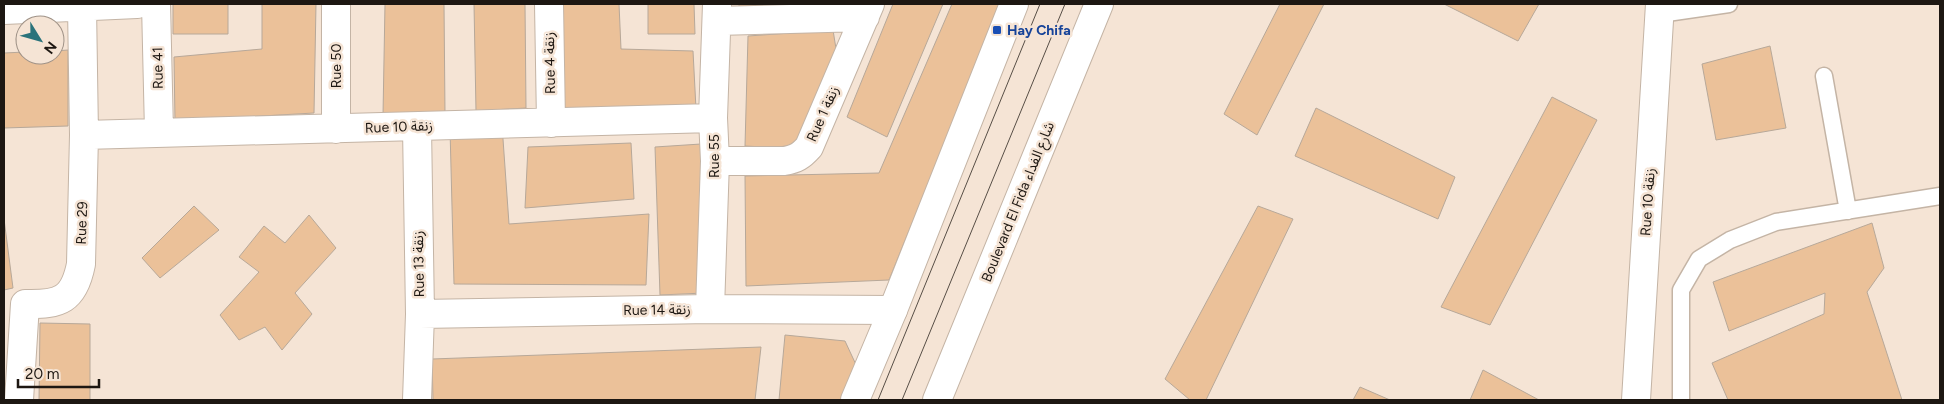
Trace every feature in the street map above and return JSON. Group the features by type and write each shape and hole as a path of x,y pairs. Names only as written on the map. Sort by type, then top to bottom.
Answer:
{"street":[{"path":"4,10 137,4"},
{"name":"Rue 41","path":"156,4 159,132"},
{"name":"Rue 50","path":"336,4 336,129"},
{"name":"Rue 4 زنقة","path":"549,4 552,123"},
{"path":"855,400 893,310 1014,4"},
{"name":"Boulevard El Fida شارع الفداء","path":"937,400 1099,4"},
{"name":"Rue 29","path":"18,400 14,304 54,302 69,295 77,282 81,264 84,135 82,6"},
{"name":"Rue 10 زنقة","path":"1636,400 1660,9"},
{"name":"Rue 1 زنقة","path":"715,161 784,161 795,159 802,154 809,147 867,10 717,12"},
{"name":"Rue 55","path":"710,309 715,161 713,118 717,12"},
{"name":"Rue 10 زنقة","path":"84,135 713,118"},
{"name":"Rue 13 زنقة","path":"417,127 420,314 417,400"},
{"name":"Rue 14 زنقة","path":"420,314 710,309 893,310"}],"lane":[{"path":"1660,9 1728,4"},
{"path":"1824,76 1848,211"},
{"path":"1681,400 1681,290 1700,259 1730,240 1776,222 1940,196"}],"building":[{"path":"173,4 228,4 228,34 173,34"},
{"path":"262,4 316,4 314,113 175,121 174,57 262,49"},
{"path":"385,4 444,4 445,114 383,115"},
{"path":"474,4 525,4 526,108 476,111"},
{"path":"559,4 619,4 621,49 693,51 696,109 556,119"},
{"path":"648,4 694,4 695,34 648,34"},
{"path":"739,4 850,4 739,13"},
{"path":"893,4 943,4 887,137 847,117"},
{"path":"952,4 1001,4 889,280 746,286 745,176 879,173"},
{"path":"1280,4 1324,4 1257,135 1224,114"},
{"path":"1444,4 1539,4 1518,41"},
{"path":"833,30 837,55 799,149 745,146 748,36"},
{"path":"1770,46 1786,128 1716,140 1702,64"},
{"path":"65,50 68,50 68,126 4,128 4,53 15,52 15,65 65,65"},
{"path":"1552,97 1597,120 1490,325 1441,307"},
{"path":"1316,108 1455,177 1438,219 1295,156"},
{"path":"502,125 509,224 649,214 646,285 454,284 450,129"},
{"path":"631,143 634,199 525,208 528,147"},
{"path":"701,144 704,293 660,295 655,147"},
{"path":"194,206 219,230 160,278 142,258"},
{"path":"1258,206 1293,219 1206,400 1190,400 1165,379"},
{"path":"309,215 336,248 295,293 312,314 282,350 265,327 239,340 220,315 259,272 239,257 264,226 285,243"},
{"path":"4,219 13,288 4,290"},
{"path":"1872,223 1884,268 1867,292 1902,400 1728,400 1712,363 1824,314 1825,293 1729,331 1713,282"},
{"path":"40,323 90,324 90,400 39,400"},
{"path":"785,335 845,341 858,369 844,400 779,400"},
{"path":"761,347 755,400 433,400 432,359"},
{"path":"1483,370 1539,400 1470,400"},
{"path":"1360,387 1390,400 1353,400"}],"tram line":[{"path":"878,400 1040,4"},
{"path":"902,400 1065,4"}],"place":[{"name":"Hay Chifa","path":"997,30"}]}
